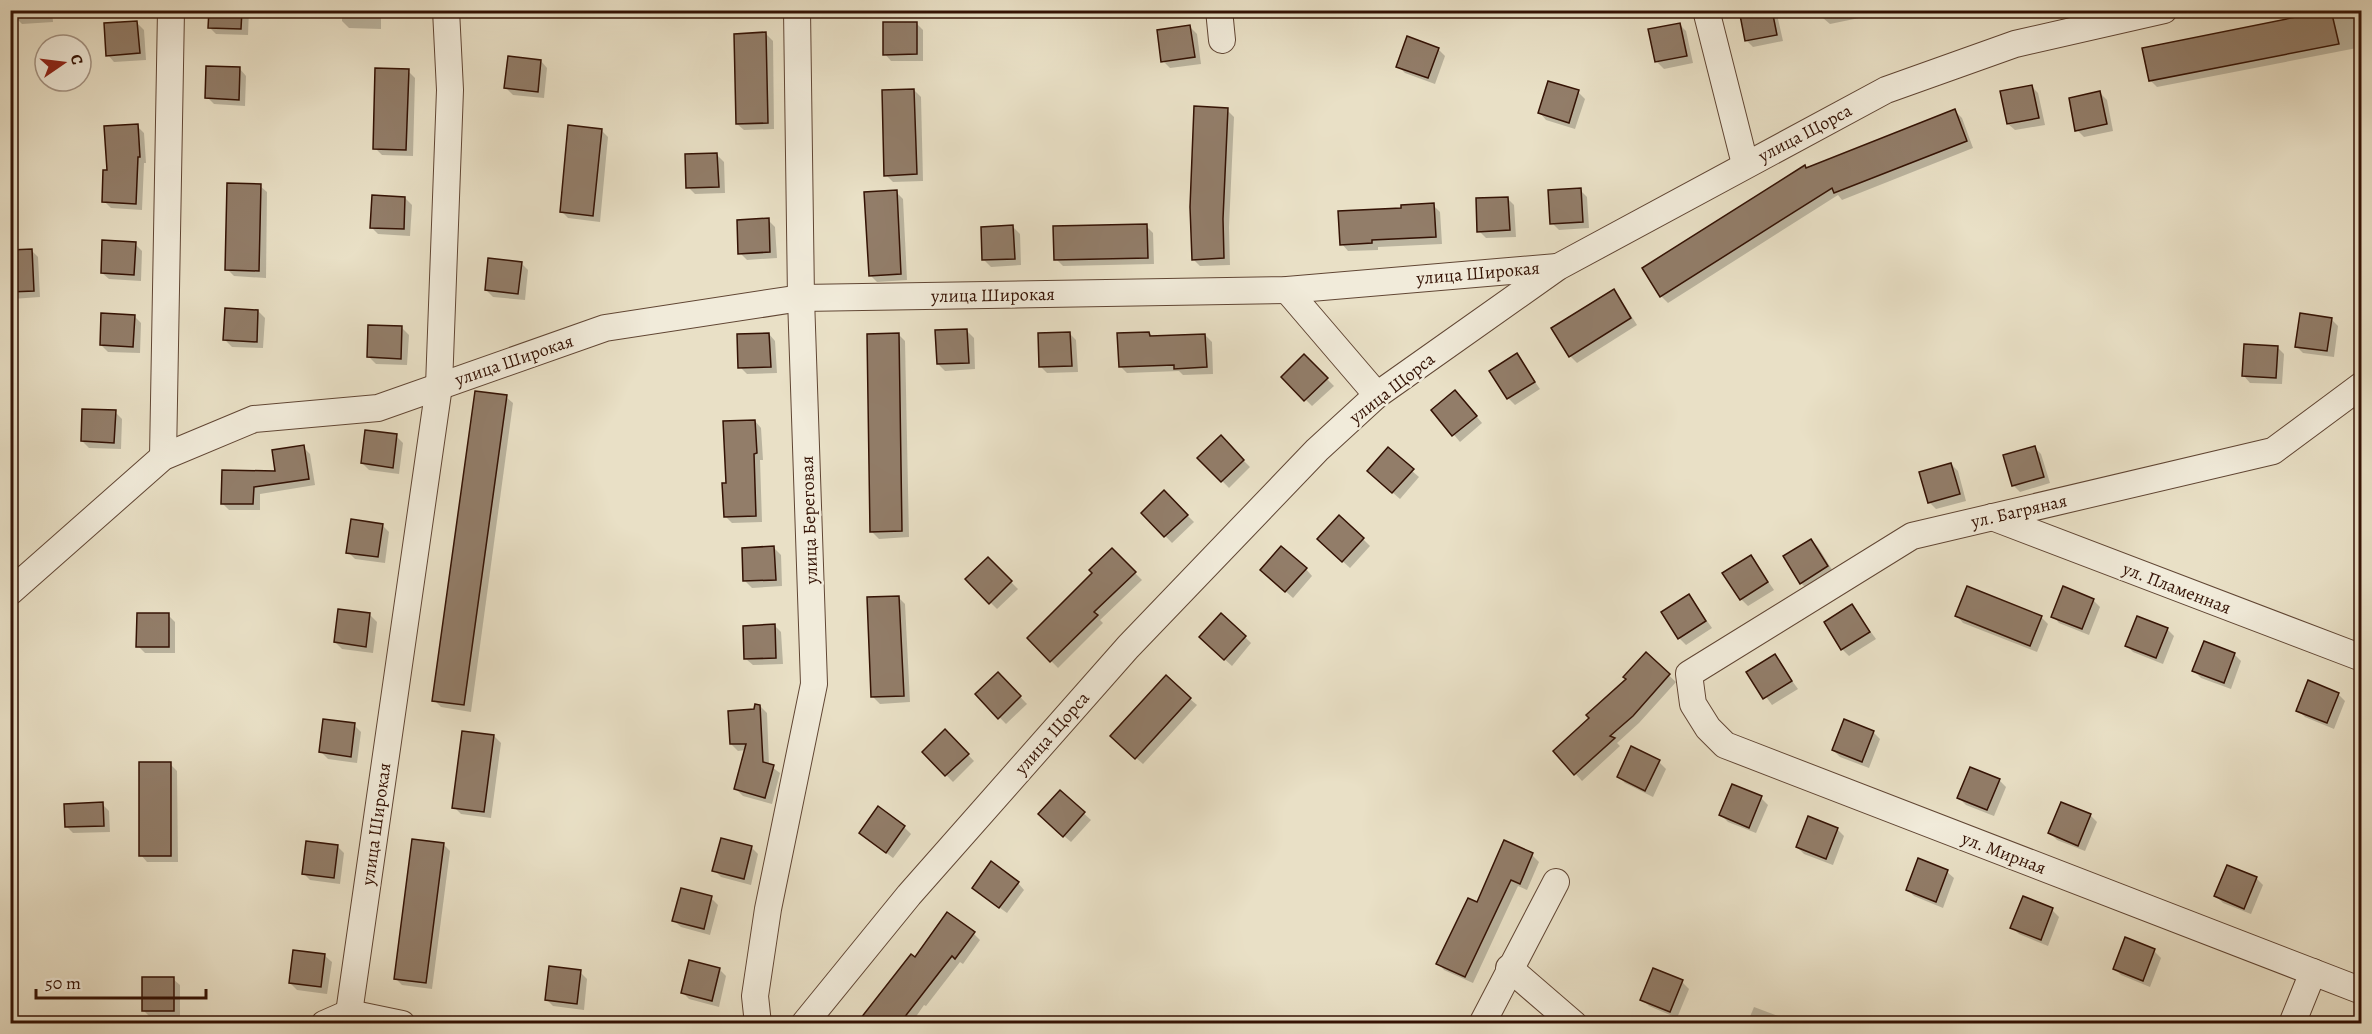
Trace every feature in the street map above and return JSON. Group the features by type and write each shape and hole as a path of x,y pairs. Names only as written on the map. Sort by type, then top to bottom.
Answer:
{"street":[{"path":"163,457 171,10"},
{"name":"улица Широкая","path":"349,1013 439,386 450,90 446,10"},
{"name":"улица Береговая","path":"758,1023 754,996 768,909 814,684 801,298 797,10"},
{"path":"1219,10 1222,40"},
{"path":"1706,10 1745,164"},
{"name":"улица Щорса","path":"804,1023 909,895 1128,647 1317,450 1377,395 1558,267 1745,164 1886,90 2015,44 2164,10"},
{"name":"улица Широкая","path":"10,592 163,457 254,419 378,408 605,328 801,298 1287,290 1558,267"},
{"path":"1287,290 1377,395"},
{"name":"ул. Багряная","path":"1689,674 1912,536 2272,451 2361,385"},
{"name":"ул. Пламенная","path":"1992,517 2361,658"},
{"name":"ул. Мирная","path":"1689,674 1693,704 1708,728 1725,745 2361,991"},
{"path":"1482,1023 1556,882"},
{"path":"1509,968 1574,1023"},
{"path":"2292,1023 2313,972"},
{"path":"324,1023 349,1013 402,1023"}],"building":[{"path":"209,10 242,10 241,29 208,28"},
{"path":"1739,10 1772,10 1777,35 1745,41"},
{"path":"2331,10 2339,44 2149,81 2142,48"},
{"path":"137,21 140,53 106,56 104,23"},
{"path":"883,22 917,22 917,54 883,55"},
{"path":"1680,23 1687,56 1655,62 1648,29"},
{"path":"1190,25 1195,57 1161,62 1157,30"},
{"path":"766,32 768,123 736,124 734,34"},
{"path":"1407,36 1439,48 1428,78 1396,67"},
{"path":"508,56 541,60 538,92 504,88"},
{"path":"206,66 240,67 239,100 205,98"},
{"path":"375,68 409,69 406,150 373,149"},
{"path":"1548,81 1579,90 1569,123 1538,113"},
{"path":"2032,85 2039,118 2007,124 2000,91"},
{"path":"914,89 917,174 884,176 882,90"},
{"path":"2100,91 2107,124 2075,131 2069,98"},
{"path":"1194,106 1228,108 1223,219 1224,258 1192,260 1190,207"},
{"path":"1955,109 1967,141 1834,193 1832,188 1660,297 1642,268 1805,165 1806,168"},
{"path":"138,124 140,157 138,157 136,204 102,202 103,170 107,170 104,126"},
{"path":"568,125 602,129 593,216 560,212"},
{"path":"717,153 719,187 686,188 685,154"},
{"path":"227,183 261,184 259,271 225,270"},
{"path":"1581,188 1583,222 1550,224 1548,190"},
{"path":"897,190 901,274 869,276 864,192"},
{"path":"372,195 405,197 404,229 370,228"},
{"path":"1508,197 1510,230 1477,232 1476,198"},
{"path":"1434,203 1436,237 1372,240 1372,243 1340,245 1338,211 1401,208 1401,205"},
{"path":"769,218 770,252 738,254 737,220"},
{"path":"1147,224 1148,258 1054,260 1053,226"},
{"path":"1013,225 1015,259 982,260 981,227"},
{"path":"102,240 136,242 134,275 101,273"},
{"path":"32,249 34,291 10,292 10,250"},
{"path":"488,258 522,262 518,294 485,290"},
{"path":"1614,289 1631,318 1569,357 1551,328"},
{"path":"225,308 258,310 257,342 223,340"},
{"path":"101,313 135,315 133,347 100,345"},
{"path":"2300,313 2332,318 2327,351 2295,347"},
{"path":"368,325 402,326 401,359 367,357"},
{"path":"967,329 969,363 937,364 935,330"},
{"path":"1070,332 1072,366 1039,367 1038,333"},
{"path":"1149,332 1150,336 1205,334 1207,367 1174,369 1174,365 1119,367 1117,333"},
{"path":"769,333 771,367 738,368 737,334"},
{"path":"899,333 902,531 870,532 867,334"},
{"path":"2244,344 2278,346 2276,378 2242,376"},
{"path":"1517,353 1535,382 1507,399 1489,371"},
{"path":"1304,354 1328,378 1304,401 1281,377"},
{"path":"1455,390 1477,416 1452,436 1431,410"},
{"path":"475,391 507,395 464,705 432,701"},
{"path":"82,409 116,410 114,443 81,441"},
{"path":"755,420 756,516 724,517 722,483 726,483 723,421"},
{"path":"365,430 397,434 393,468 361,463"},
{"path":"1221,435 1244,460 1221,482 1197,458"},
{"path":"304,445 309,479 254,487 253,504 221,504 222,470 275,471 272,450"},
{"path":"2035,446 2044,477 2012,486 2003,455"},
{"path":"1388,447 1414,469 1392,493 1367,471"},
{"path":"1951,463 1960,494 1928,503 1919,472"},
{"path":"1164,490 1188,515 1164,537 1141,513"},
{"path":"1339,515 1364,538 1342,562 1317,539"},
{"path":"351,519 383,524 378,557 346,553"},
{"path":"1811,539 1828,566 1800,584 1783,556"},
{"path":"774,546 776,580 743,581 742,548"},
{"path":"1281,546 1307,568 1285,592 1260,570"},
{"path":"1112,548 1136,572 1094,612 1098,615 1050,662 1027,638 1092,573 1089,570"},
{"path":"1751,555 1768,582 1740,600 1722,573"},
{"path":"988,557 1012,581 989,604 965,579"},
{"path":"1967,586 2042,616 2030,646 1955,616"},
{"path":"2063,586 2094,599 2082,629 2051,617"},
{"path":"1689,594 1706,621 1678,639 1661,612"},
{"path":"899,596 904,696 871,697 867,597"},
{"path":"1852,604 1870,632 1841,650 1824,622"},
{"path":"338,609 370,613 366,647 334,642"},
{"path":"137,613 169,613 169,647 136,647"},
{"path":"1221,613 1246,636 1224,660 1199,637"},
{"path":"2137,616 2168,628 2156,658 2125,646"},
{"path":"775,624 776,658 744,659 743,626"},
{"path":"2204,641 2235,653 2224,683 2192,671"},
{"path":"1646,652 1670,674 1633,716 1610,736 1615,738 1574,775 1553,751 1589,718 1586,715 1626,679 1623,677"},
{"path":"1775,654 1792,681 1763,699 1746,672"},
{"path":"998,672 1021,696 998,719 975,694"},
{"path":"1166,675 1191,698 1135,759 1110,736"},
{"path":"2308,680 2339,693 2327,723 2296,711"},
{"path":"755,704 760,705 763,762 774,765 765,798 734,789 746,744 730,744 728,711 754,709"},
{"path":"323,719 355,723 351,757 319,752"},
{"path":"1844,719 1874,731 1862,762 1832,750"},
{"path":"945,729 969,754 945,776 922,752"},
{"path":"462,731 494,735 484,812 452,808"},
{"path":"1631,746 1660,760 1645,791 1617,777"},
{"path":"139,762 171,762 171,856 139,856"},
{"path":"1970,767 2000,779 1987,810 1957,798"},
{"path":"1732,784 1762,796 1749,828 1719,815"},
{"path":"1060,790 1085,812 1063,837 1038,814"},
{"path":"103,802 104,826 65,827 64,804"},
{"path":"2061,802 2091,814 2078,846 2048,833"},
{"path":"878,806 905,826 886,853 859,833"},
{"path":"1808,816 1838,828 1826,859 1796,847"},
{"path":"721,838 752,846 744,879 712,871"},
{"path":"412,839 444,843 426,983 394,979"},
{"path":"1504,840 1533,853 1520,884 1511,880 1465,977 1436,964 1468,898 1477,902"},
{"path":"306,841 338,845 334,878 302,874"},
{"path":"1918,858 1948,870 1936,902 1906,890"},
{"path":"991,861 1019,882 999,908 972,888"},
{"path":"2227,865 2257,877 2244,909 2214,896"},
{"path":"681,888 712,896 704,929 672,921"},
{"path":"2023,896 2053,908 2041,940 2010,928"},
{"path":"947,912 975,932 955,959 952,956 900,1023 857,1023 911,954 915,957"},
{"path":"2125,937 2155,949 2143,981 2113,969"},
{"path":"293,950 325,954 321,987 289,983"},
{"path":"689,960 720,968 712,1001 681,993"},
{"path":"549,966 581,970 577,1004 545,1000"},
{"path":"1653,968 1683,980 1670,1012 1640,1000"},
{"path":"142,977 174,977 174,1011 142,1011"}]}
